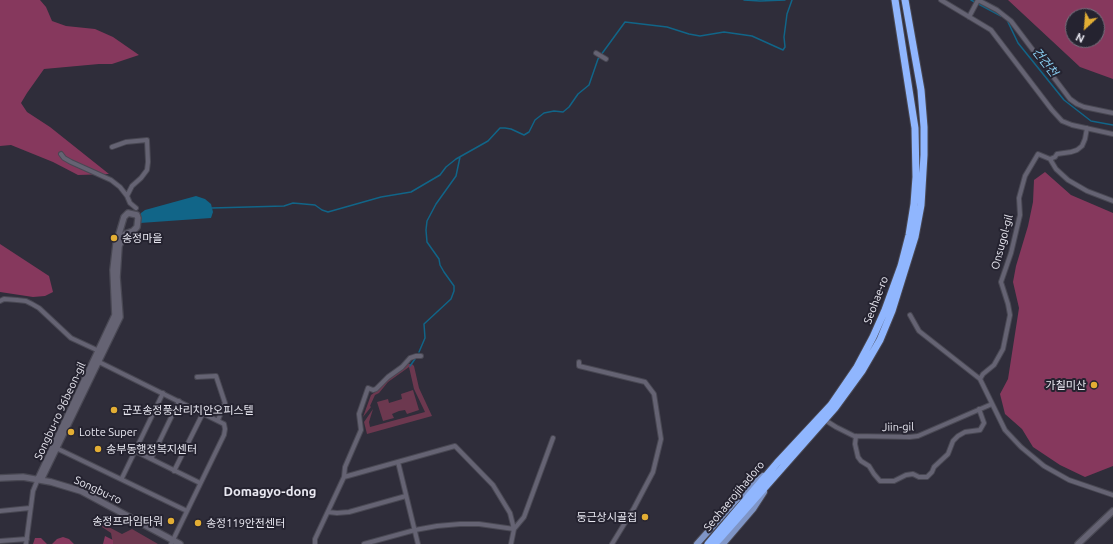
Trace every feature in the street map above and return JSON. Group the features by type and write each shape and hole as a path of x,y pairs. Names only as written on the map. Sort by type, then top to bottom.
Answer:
{"highway":[{"name":"Seohae-ro","path":"777,463 830,404 857,367 885,310 901,266 909,235 916,184 915,128 895,0"},
{"name":"Seohae-ro","path":"778,472 835,408 862,371 880,340 892,311 915,236 921,198 924,127 921,90 905,0"},
{"name":"Seohaerojihadoro","path":"708,544 777,463"},
{"name":"Seohaerojihadoro","path":"715,544 778,472"}],"main road":[{"name":"Seohae-ro","path":"697,544 738,498 777,463"},
{"name":"Seohae-ro","path":"723,544 753,509 778,472"}],"street":[{"path":"941,0 991,30 1062,121 1113,134"},
{"path":"969,17 978,0 997,10 1011,21 1070,99 1084,107 1113,113"},
{"path":"596,53 606,59"},
{"name":"Onsugol-gil","path":"980,379 983,374 994,365 1003,349 1010,314 1001,282 1011,253 1020,215 1019,198 1028,171 1038,154 1050,159 1057,154 1071,152 1082,146 1087,128"},
{"path":"112,147 126,142 147,140 147,170 142,178 132,186 127,196"},
{"path":"61,154 64,158 71,162 111,180 120,187 130,203 136,208"},
{"path":"1050,159 1056,170 1068,180 1087,191 1113,201"},
{"name":"Songbu-ro 96beon-gil","path":"39,480 96,361 120,316 116,277 119,246 125,234 137,227 138,218 137,215 134,214 128,213 124,217 116,244 113,270 115,315 96,361"},
{"path":"0,301 17,300 26,301 32,304 70,338 99,351"},
{"path":"910,315 918,331 980,379 1005,430 1021,447 1044,466 1069,480 1113,496"},
{"path":"315,544 315,539 344,476 345,467 361,430 359,414 368,388 373,390 376,389 388,377 402,367 410,358 421,356"},
{"path":"96,361 224,424 225,430 172,542"},
{"path":"580,362 579,366 645,382 654,394 660,425 661,439 653,472 634,508 612,544"},
{"path":"197,377 216,376 225,403 218,420"},
{"path":"122,478 163,393"},
{"path":"151,458 179,401"},
{"name":"Jiin-gil","path":"825,420 856,436 910,437 918,436 992,404"},
{"path":"856,436 855,444 858,457 861,461 870,466 880,481 894,481 906,475 914,474 919,477 927,477 932,472 934,467 948,454 953,441 958,436 965,432 980,430 984,423 979,409"},
{"path":"174,471 203,413"},
{"path":"514,529 524,517 553,438"},
{"path":"344,476 455,446 493,485 510,513 514,529 511,544"},
{"path":"55,447 122,478 187,511"},
{"path":"135,451 200,483"},
{"path":"400,462 406,496 418,544"},
{"name":"Songbu-ro","path":"0,478 23,476 81,491 172,542 180,544"},
{"path":"26,544 33,491 39,480"},
{"path":"328,512 349,512 406,496"},
{"path":"0,511 30,508"},
{"path":"1078,544 1113,511"},
{"path":"364,544 415,530 438,526 460,524 497,526 514,529"},
{"path":"0,541 27,539"}],"shaded area":[{"path":"0,0 40,0 46,7 52,21 66,26 95,29 113,37 139,55 112,64 44,69 21,103 27,112 50,127 109,174 78,175 53,162 11,145 0,146"},
{"path":"1008,0 1113,0 1113,79 1080,67"},
{"path":"1045,172 1071,195 1113,213 1113,466 1085,477 1060,465 1033,447 1022,429 1005,414 1000,394 1008,379 1019,308 1013,282 1016,266 1028,226 1033,202 1034,180"},
{"path":"0,244 49,276 53,292 45,296 33,297 0,292"},
{"path":"406,364 412,364 414,366 419,388 432,416 367,434 364,422 373,409 369,422 370,427 425,412 414,389 409,367 388,382 379,393 375,395 370,406 371,407 363,417 371,395"},
{"path":"413,390 419,410 407,414 405,410 399,411 392,414 394,418 383,421 377,402 388,399 389,403 402,399 401,394"},
{"path":"103,524 122,534 132,529 158,544 113,544 111,533 102,527"},
{"path":"105,536 113,540 113,544 103,544"},
{"path":"63,537 69,539 74,544 52,544 57,539"},
{"path":"35,538 41,538 47,544 33,544"}],"water":[{"path":"196,196 205,199 211,204 213,212 211,218 140,223 141,213 145,210"}],"waterway":[{"path":"744,0 785,0"},
{"path":"212,208 284,206 293,203 315,205 328,212 381,197 411,192 440,175 446,167 456,159 488,141 500,128 511,129 524,135 529,132 535,120 544,113 554,111 563,112 569,107 578,94 589,85 598,59 625,22 667,27 700,36 724,32 752,36 783,50 785,47 784,37 787,14 792,0"},
{"name":"건건천","path":"971,0 1001,16"},
{"name":"건건천","path":"1007,20 1018,43 1064,100 1091,121 1113,125"},
{"path":"419,352 425,338 424,324 451,299 454,291 454,286 440,265 439,259 427,242 426,230 427,221 436,204 456,176 460,157"},
{"path":"410,366 415,359"}],"place":[{"name":"송정마을","path":"114,238"},
{"name":"가칠미산","path":"1094,385"},
{"name":"군포송정풍산리치안오피스텔","path":"114,410"},
{"name":"Lotte Super","path":"71,432"},
{"name":"송부동행정복지센터","path":"98,449"},
{"name":"둥근상시골집","path":"645,517"},
{"name":"송정프라임타워","path":"171,521"},
{"name":"송정119안전센터","path":"198,523"}],"district":[{"name":"Domagyo-dong","path":"270,492"}]}
